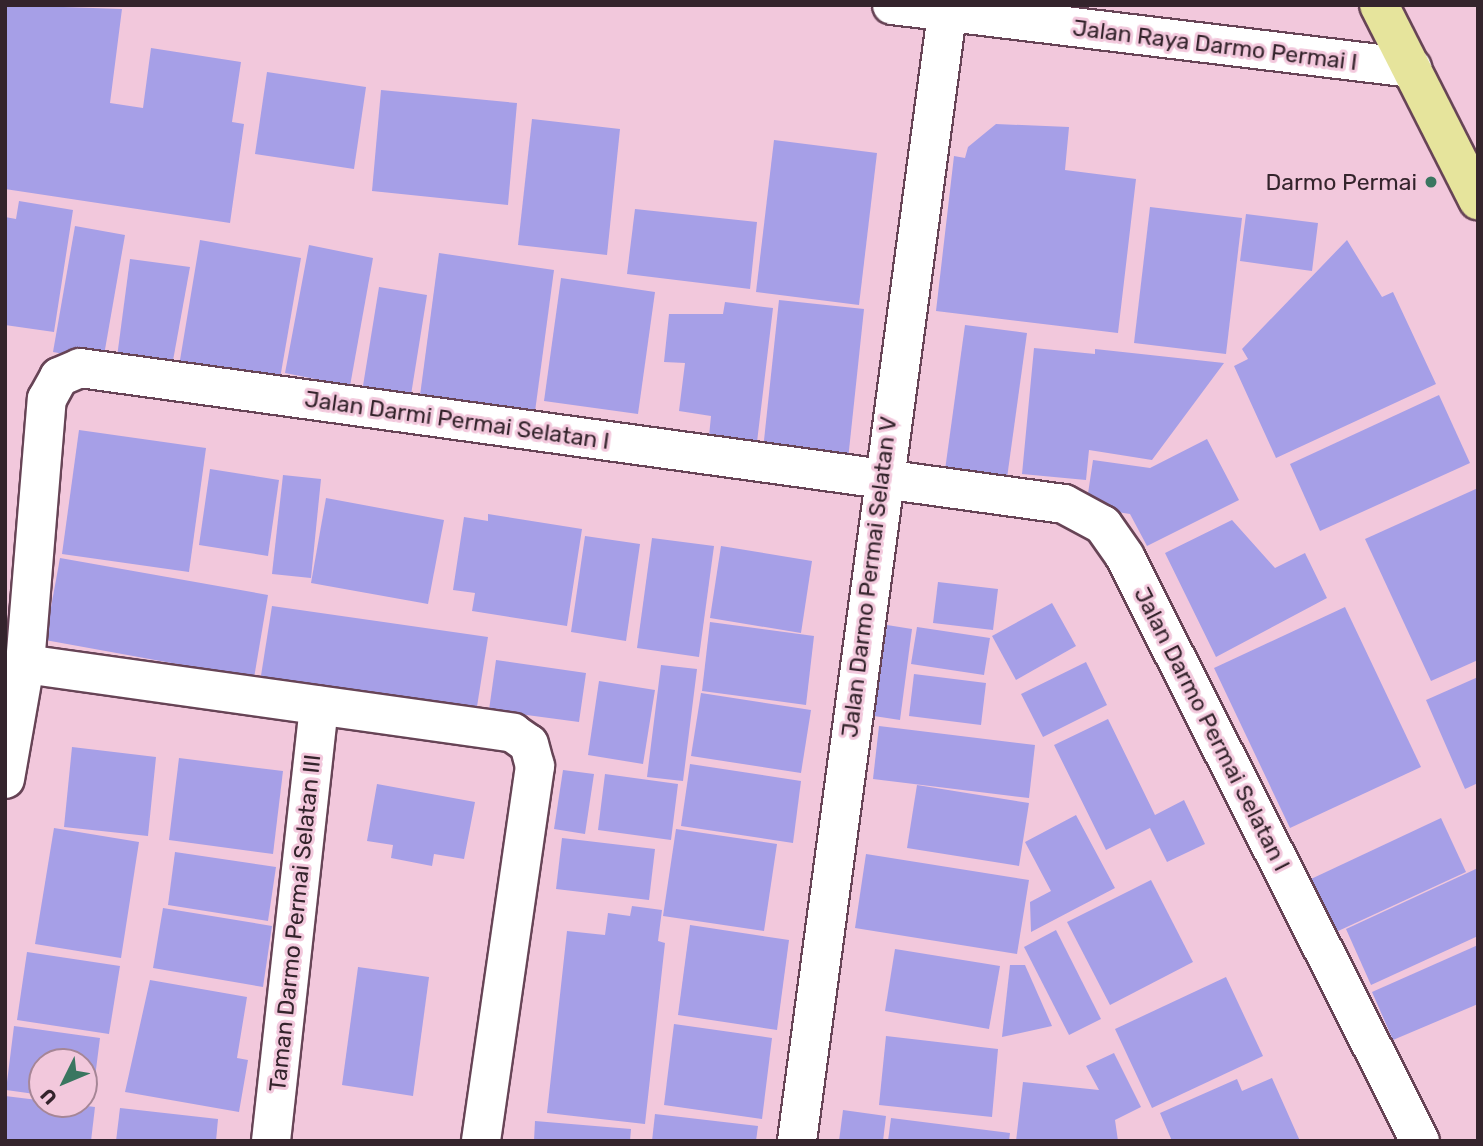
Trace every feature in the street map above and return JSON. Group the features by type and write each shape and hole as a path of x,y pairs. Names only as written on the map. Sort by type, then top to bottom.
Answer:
{"main road":[{"path":"1379,5 1478,200"}],"street":[{"name":"Jalan Raya Darmo Permai I","path":"892,5 947,14 1412,68"},
{"name":"Jalan Darmo Permai Selatan V","path":"797,1141 881,479 947,14"},
{"name":"Jalan Darmi Permai Selatan I","path":"25,664 47,399 59,377 80,368 881,479"},
{"name":"Jalan Darmo Permai Selatan I","path":"881,479 1064,504 1102,524 1125,557 1420,1141"},
{"path":"5,779 25,664 513,733 529,744 536,766 481,1141"},
{"name":"Taman Darmo Permai Selatan III","path":"271,1141 319,706"}],"building":[{"path":"5,5 122,9 110,103 143,108 151,48 241,62 232,122 244,124 230,223 5,189"},
{"path":"267,72 366,87 354,169 255,154"},
{"path":"381,90 517,103 508,205 372,191"},
{"path":"532,119 620,129 607,255 518,245"},
{"path":"996,124 1069,127 1065,170 1136,179 1118,333 936,311 954,156 965,158 968,147"},
{"path":"774,140 877,153 859,305 756,292"},
{"path":"19,201 73,210 54,332 5,325 5,217 16,219"},
{"path":"1150,207 1242,218 1226,354 1134,343"},
{"path":"635,209 757,222 750,289 627,274"},
{"path":"1246,214 1318,223 1312,271 1240,261"},
{"path":"75,226 125,235 103,361 53,352"},
{"path":"200,240 301,258 278,390 178,372"},
{"path":"1347,240 1382,297 1393,292 1436,384 1276,458 1234,366 1248,359 1242,349"},
{"path":"309,245 373,258 350,386 285,373"},
{"path":"439,253 554,270 534,419 419,403"},
{"path":"130,259 190,267 172,366 117,357"},
{"path":"561,278 655,292 638,414 544,401"},
{"path":"379,287 427,295 410,401 362,392"},
{"path":"779,300 864,309 847,469 762,459"},
{"path":"725,302 773,308 757,442 709,436 711,416 679,411 685,363 664,362 669,314 723,314"},
{"path":"965,325 1027,333 1007,478 945,470"},
{"path":"1034,348 1095,354 1095,349 1224,363 1152,460 1089,450 1086,480 1022,474"},
{"path":"1439,395 1470,463 1320,531 1290,464"},
{"path":"79,430 206,448 189,572 62,554"},
{"path":"1207,439 1239,500 1147,546 1130,514 1086,507 1093,460 1150,468"},
{"path":"210,469 279,480 268,556 199,545"},
{"path":"283,475 321,479 311,578 272,574"},
{"path":"1478,488 1478,660 1431,681 1365,539"},
{"path":"326,498 444,520 428,604 311,583"},
{"path":"488,514 582,529 567,626 472,611 475,593 453,590 464,517 488,521"},
{"path":"1232,520 1275,568 1305,553 1327,598 1216,657 1165,553"},
{"path":"585,536 640,544 626,641 571,632"},
{"path":"652,538 714,546 699,657 637,648"},
{"path":"721,546 812,561 801,633 710,618"},
{"path":"60,558 268,595 254,678 45,640"},
{"path":"938,582 998,589 993,630 933,623"},
{"path":"1052,603 1076,646 1016,680 992,636"},
{"path":"272,606 488,637 476,713 260,682"},
{"path":"1345,607 1421,767 1290,828 1214,668"},
{"path":"710,622 814,636 806,705 702,691"},
{"path":"887,625 912,629 900,720 874,716"},
{"path":"917,627 990,638 984,675 911,664"},
{"path":"496,660 586,673 579,722 489,710"},
{"path":"1086,662 1107,705 1043,737 1021,694"},
{"path":"661,665 697,669 683,781 647,777"},
{"path":"914,674 986,683 981,725 909,716"},
{"path":"1478,677 1478,783 1465,789 1426,700"},
{"path":"599,681 655,690 643,764 588,755"},
{"path":"701,693 811,710 801,773 691,756"},
{"path":"1108,719 1155,815 1184,800 1205,844 1167,862 1150,828 1106,850 1054,745"},
{"path":"879,726 1035,745 1029,798 873,779"},
{"path":"72,747 156,757 148,836 64,827"},
{"path":"179,758 283,771 273,854 169,840"},
{"path":"690,764 801,781 793,843 681,826"},
{"path":"563,770 594,774 585,834 554,829"},
{"path":"605,774 678,784 671,840 598,830"},
{"path":"377,784 475,802 464,859 434,854 432,866 391,858 393,845 367,841"},
{"path":"917,785 1029,803 1019,866 907,848"},
{"path":"1076,815 1115,888 1031,932 1030,902 1051,891 1025,842"},
{"path":"1441,818 1466,872 1336,932 1311,879"},
{"path":"54,828 139,842 121,958 35,944"},
{"path":"676,829 777,844 764,931 663,916"},
{"path":"562,838 655,849 649,900 556,889"},
{"path":"175,852 276,867 268,921 168,905"},
{"path":"866,854 1029,880 1017,954 855,928"},
{"path":"1478,868 1478,936 1371,985 1346,929"},
{"path":"1151,880 1193,962 1110,1005 1067,922"},
{"path":"632,906 662,910 658,941 665,943 645,1124 547,1113 567,931 605,935 608,913 630,916"},
{"path":"163,908 272,926 263,987 153,968"},
{"path":"690,925 789,940 777,1030 678,1015"},
{"path":"1056,930 1101,1019 1069,1035 1024,947"},
{"path":"1478,945 1478,1004 1393,1040 1372,992"},
{"path":"895,949 1000,966 989,1029 885,1011"},
{"path":"27,952 120,966 109,1034 17,1020"},
{"path":"1010,965 1025,965 1052,1026 1002,1037"},
{"path":"358,967 429,977 413,1096 342,1085"},
{"path":"1226,977 1263,1056 1152,1108 1115,1029"},
{"path":"150,980 247,997 237,1058 248,1060 239,1112 125,1092"},
{"path":"674,1024 772,1038 762,1119 664,1105"},
{"path":"14,1026 100,1038 98,1054 98,1048 28,1048 28,1093 6,1090"},
{"path":"886,1036 998,1049 992,1117 879,1105"},
{"path":"1114,1053 1141,1107 1115,1120 1118,1141 1016,1141 1023,1082 1099,1090 1086,1066"},
{"path":"1272,1078 1300,1141 1172,1141 1160,1113 1237,1079 1242,1091"},
{"path":"5,1096 28,1099 28,1118 94,1118 91,1141 5,1141"},
{"path":"120,1108 218,1119 216,1141 116,1141"},
{"path":"843,1110 886,1116 883,1141 839,1141"},
{"path":"655,1114 758,1126 756,1141 652,1141"},
{"path":"891,1118 1010,1133 1009,1141 888,1141"},
{"path":"535,1121 631,1129 630,1141 534,1141"}],"place":[{"name":"Darmo Permai","path":"1431,182"}]}
